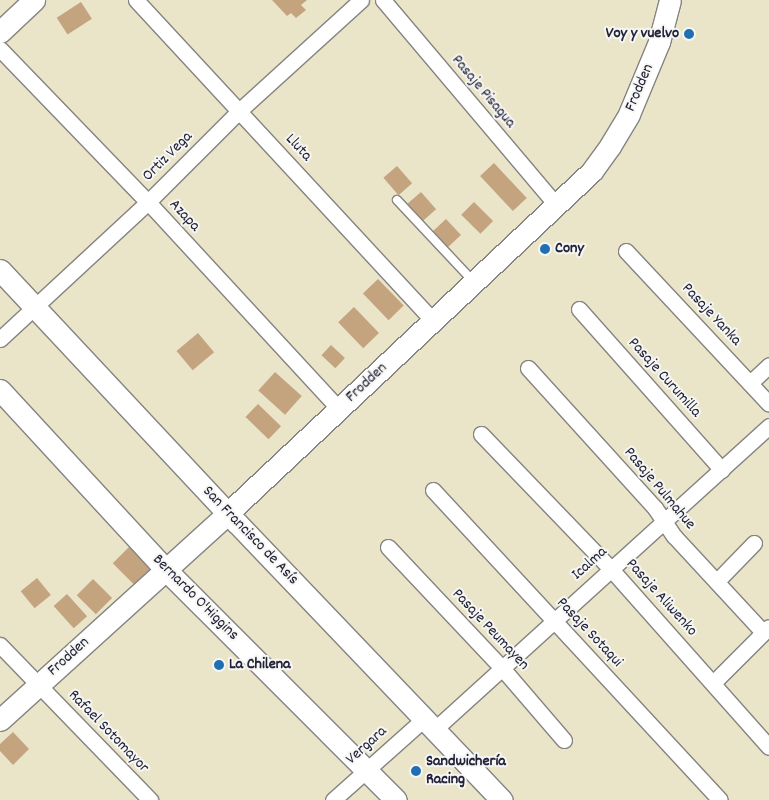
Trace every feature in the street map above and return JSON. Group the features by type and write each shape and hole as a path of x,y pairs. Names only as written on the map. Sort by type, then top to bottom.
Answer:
{"main road":[{"path":"0,32 34,0"},
{"name":"Frodden","path":"0,720 228,513 592,171 629,114 659,42 670,0"},
{"name":"San Francisco de Asís","path":"0,270 228,513 502,800"},
{"name":"Bernardo O'Higgins","path":"0,390 166,570 396,800"}],"street":[{"name":"Lluta","path":"136,0 433,321"},
{"name":"Ortiz Vega","path":"0,339 148,202 239,111 361,0"},
{"name":"Pasaje Pisagua","path":"383,0 556,206"},
{"name":"Azapa","path":"0,49 148,202 339,409"},
{"name":"Pasaje Yanka","path":"626,251 769,404"},
{"name":"Pasaje Curumilla","path":"579,309 722,470"},
{"path":"750,383 769,366"},
{"name":"Pasaje Pulmahue","path":"528,368 665,521 674,536 766,629"},
{"name":"Icalma","path":"430,723 502,668 610,568 665,521 769,426"},
{"name":"Pasaje Aliwenko","path":"481,434 610,568 712,683 764,730 769,747"},
{"name":"Pasaje Sotaqui","path":"433,490 720,800"},
{"path":"717,581 754,544"},
{"name":"Pasaje Peumayen","path":"388,547 502,668 564,740"},
{"path":"712,683 766,629"},
{"name":"Rafael Sotomayor","path":"0,645 150,800"},
{"name":"Vergara","path":"333,800 366,770 430,723"}],"lane":[{"path":"397,200 475,282"}],"building":[{"path":"272,0 307,0 301,5 306,10 296,18 291,13 287,16"},
{"path":"81,2 92,19 68,35 57,18"},
{"path":"494,163 527,198 513,211 480,176"},
{"path":"397,166 412,183 399,195 383,178"},
{"path":"421,192 436,209 423,221 407,204"},
{"path":"474,202 493,221 480,234 461,215"},
{"path":"446,219 461,235 448,247 433,231"},
{"path":"378,279 404,306 389,320 363,294"},
{"path":"354,307 379,333 363,348 338,322"},
{"path":"198,333 214,352 193,370 177,351"},
{"path":"331,345 345,358 335,368 321,355"},
{"path":"275,372 302,396 285,415 258,391"},
{"path":"258,404 281,426 269,439 245,417"},
{"path":"129,547 151,569 135,585 113,563"},
{"path":"37,578 51,595 35,608 21,591"},
{"path":"93,579 112,598 96,614 77,595"},
{"path":"67,594 87,616 74,628 54,606"},
{"path":"13,732 29,749 13,765 0,751 0,744"}],"place":[{"name":"Voy y vuelvo","path":"689,34"},
{"name":"Cony","path":"545,249"},
{"name":"La Chilena","path":"219,665"},
{"name":"Sandwichería Racing","path":"416,771"}]}
